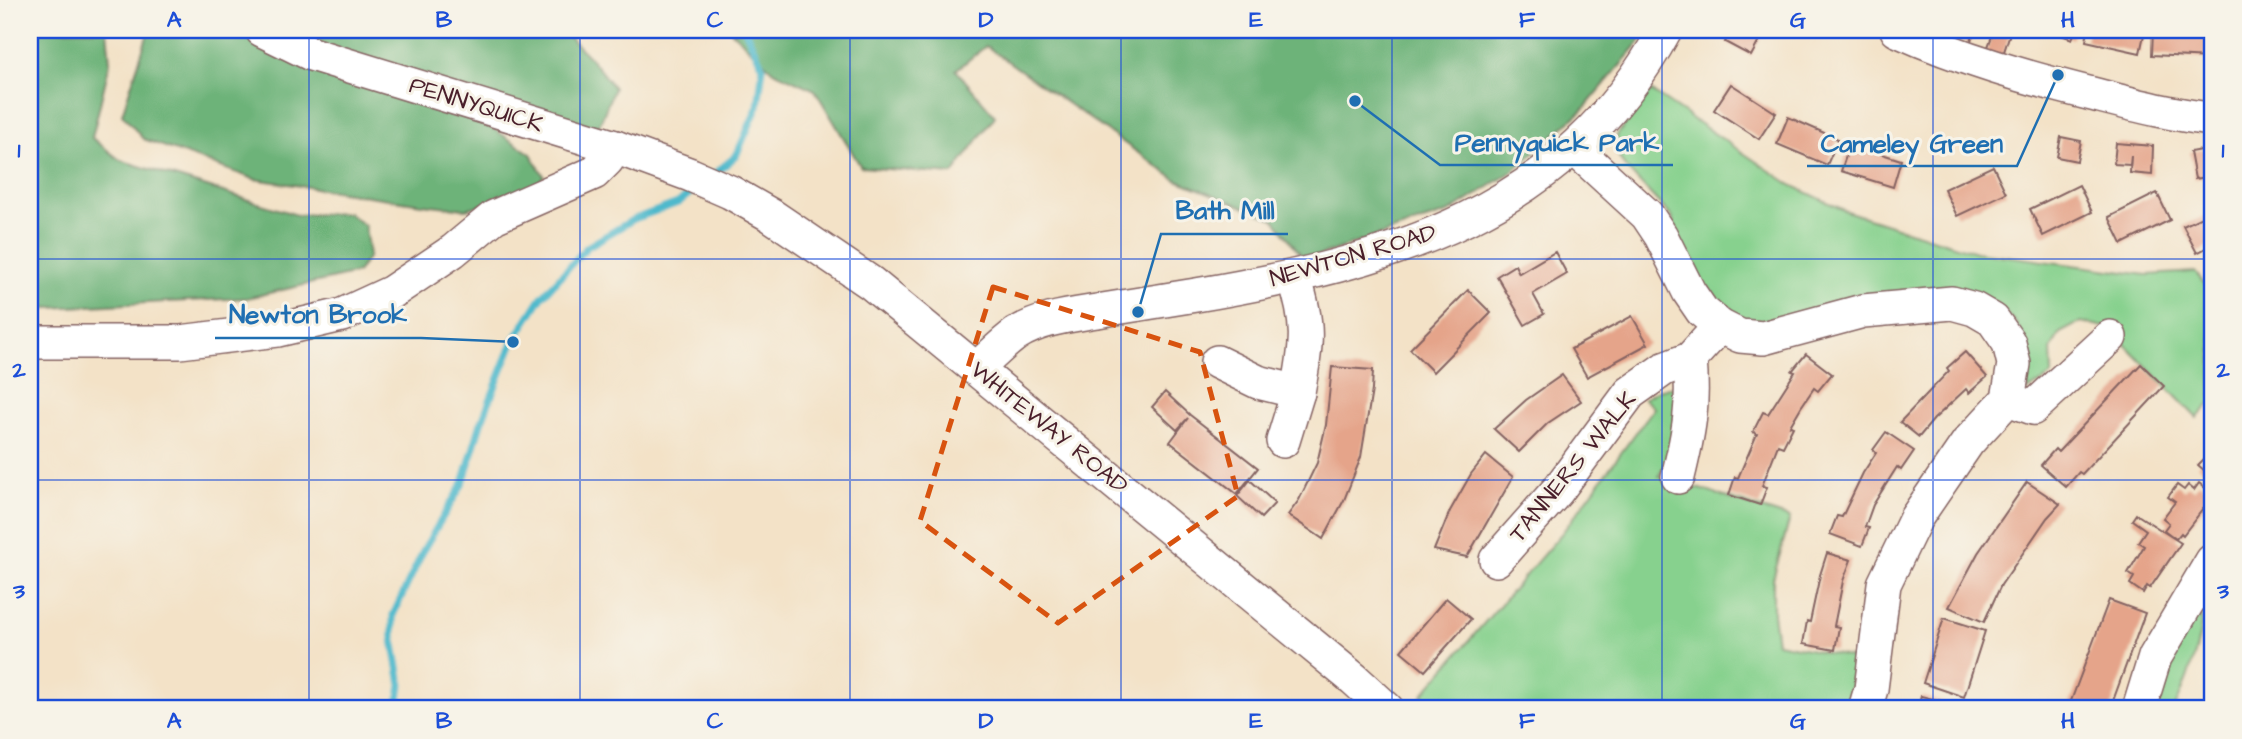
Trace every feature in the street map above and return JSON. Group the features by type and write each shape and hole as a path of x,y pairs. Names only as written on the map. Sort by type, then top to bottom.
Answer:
{"street":[{"name":"PENNYQUICK","path":"262,30 311,54 615,147 691,175"},
{"name":"NEWTON ROAD","path":"976,369 1017,334 1058,318 1294,277 1431,236 1474,216 1545,173 1574,148 1610,110 1640,71 1665,30"},
{"path":"1897,30 1934,47 2012,74 2182,116 2212,119"},
{"path":"30,342 180,342 278,330 342,315 392,292 453,251 494,218 594,173 615,147"},
{"path":"1574,148 1647,215 1702,311 1720,326 1741,336 1763,338 1863,312 1952,303 1975,309 1993,320 2009,343 2014,364 2008,399 1968,442 1916,518 1884,584 1866,709"},
{"name":"WHITEWAY ROAD","path":"691,175 730,192 795,230 871,283 1387,709"},
{"path":"1283,441 1298,392 1307,346 1307,324 1294,277"},
{"name":"TANNERS WALK","path":"1496,560 1558,490 1630,393 1664,369 1690,359 1720,326"},
{"path":"2008,399 2033,408 2110,337"},
{"path":"1678,477 1690,425 1693,393 1690,359"},
{"path":"1217,362 1258,382 1298,392"},
{"path":"2139,709 2155,657 2212,561"}],"highlighted area":[{"path":"993,287 1200,352 1238,496 1058,623 920,521"}],"green space":[{"path":"30,30 107,30 110,62 92,138 120,160 297,215 348,213 365,226 369,256 357,273 247,298 30,307"},
{"path":"149,30 562,30 591,59 614,88 599,126 485,123 531,154 544,176 537,185 466,209 422,204 254,179 143,139 122,114"},
{"path":"730,30 1647,30 1583,110 1510,173 1450,212 1305,260 1274,219 1177,180 986,46 956,70 995,116 953,174 861,167 815,90 773,71"},
{"path":"1651,91 1791,185 1846,211 1976,252 2147,275 2195,272 2212,293 2212,402 2197,418 2109,328 2081,322 2060,333 2051,349 2052,375 2028,391 2016,323 1996,305 1764,328 1727,323 1694,291 1672,217 1625,167 1616,152 1617,135"},
{"path":"1671,387 1678,391 1670,455 1659,476 1790,518 1773,579 1773,614 1777,643 1854,658 1853,682 1843,709 1433,709 1422,695 1562,533 1654,408 1644,399 1658,390"},
{"path":"2203,595 2195,654 2174,709 2147,709"}],"building":[{"path":"1731,30 1765,30 1751,56 1725,42"},
{"path":"1950,30 1975,30 1970,43 1948,35"},
{"path":"1975,30 2011,30 2001,61 1985,55 1992,36"},
{"path":"2048,30 2076,30 2072,39"},
{"path":"2088,30 2145,30 2140,53 2086,41"},
{"path":"2153,30 2211,30 2210,58 2152,55"},
{"path":"1731,84 1776,113 1759,139 1714,110"},
{"path":"1788,117 1838,139 1827,165 1777,144"},
{"path":"2061,137 2081,141 2077,161 2057,157"},
{"path":"2116,143 2153,146 2152,175 2130,173 2131,156 2130,165 2114,164"},
{"path":"1850,144 1901,160 1893,187 1841,171"},
{"path":"2212,148 2212,176 2195,179 2190,152"},
{"path":"1993,166 2006,193 1957,216 1944,189"},
{"path":"2079,185 2092,212 2043,236 2030,209"},
{"path":"2157,193 2170,220 2122,244 2109,217"},
{"path":"2212,212 2212,245 2197,253 2183,226"},
{"path":"1555,252 1567,274 1533,294 1544,314 1525,325 1497,276 1515,265 1519,273"},
{"path":"1468,290 1491,313 1433,372 1410,349"},
{"path":"1632,316 1648,344 1587,377 1571,349"},
{"path":"1965,352 1987,377 1969,393 1966,389 1919,437 1900,422 1949,371 1947,368"},
{"path":"1806,354 1832,374 1818,391 1814,388 1790,426 1793,427 1783,447 1778,445 1762,486 1767,487 1760,505 1729,495 1757,434 1753,432 1763,412 1768,414 1795,372 1792,371"},
{"path":"2141,364 2164,386 2082,474 2079,472 2066,487 2041,465 2055,449 2058,452"},
{"path":"1332,367 1373,370 1372,390 1361,457 1344,500 1323,539 1288,515 1299,500 1317,463 1326,425"},
{"path":"1562,375 1581,401 1548,423 1519,452 1494,429 1526,400"},
{"path":"1165,392 1258,468 1237,494 1170,442 1188,418 1177,430 1152,407"},
{"path":"1886,432 1914,451 1901,470 1897,467 1873,505 1862,546 1830,534 1837,516 1842,517 1876,453 1873,450"},
{"path":"2210,453 2212,455 2212,477 2198,465"},
{"path":"1486,455 1513,477 1467,557 1434,550 1450,511 1471,474"},
{"path":"1250,480 1275,503 1261,518 1237,496"},
{"path":"2027,482 2060,504 2047,518 2001,585 1984,622 1949,607 1978,553"},
{"path":"2199,483 2211,493 2206,499 2209,501 2183,535 2181,533 2176,539 2164,530 2169,523 2163,518 2175,502 2168,497 2177,485 2184,490 2188,485 2194,490"},
{"path":"2136,514 2181,543 2150,588 2147,586 2143,593 2130,584 2134,577 2128,573 2144,546 2138,542 2146,530 2132,520"},
{"path":"1827,553 1851,560 1843,581 1834,626 1839,627 1835,650 1803,644"},
{"path":"1446,598 1471,619 1425,671 1401,651"},
{"path":"2109,600 2145,613 2110,709 2068,709"},
{"path":"1944,618 1985,631 1964,697 1923,683"},
{"path":"1921,696 1964,707 1918,709"}],"waterway":[{"path":"713,175 736,156 758,106 763,67 745,30"},
{"path":"395,709 401,684 393,639 393,615 425,547 463,483 481,423 513,342 541,298 587,247 634,219 678,203 698,187"}],"place":[{"name":"Cameley Green","path":"2058,75"},
{"name":"Pennyquick Park","path":"1355,101"},
{"name":"Bath Mill","path":"1138,312"},
{"name":"Newton Brook","path":"513,342"}]}
